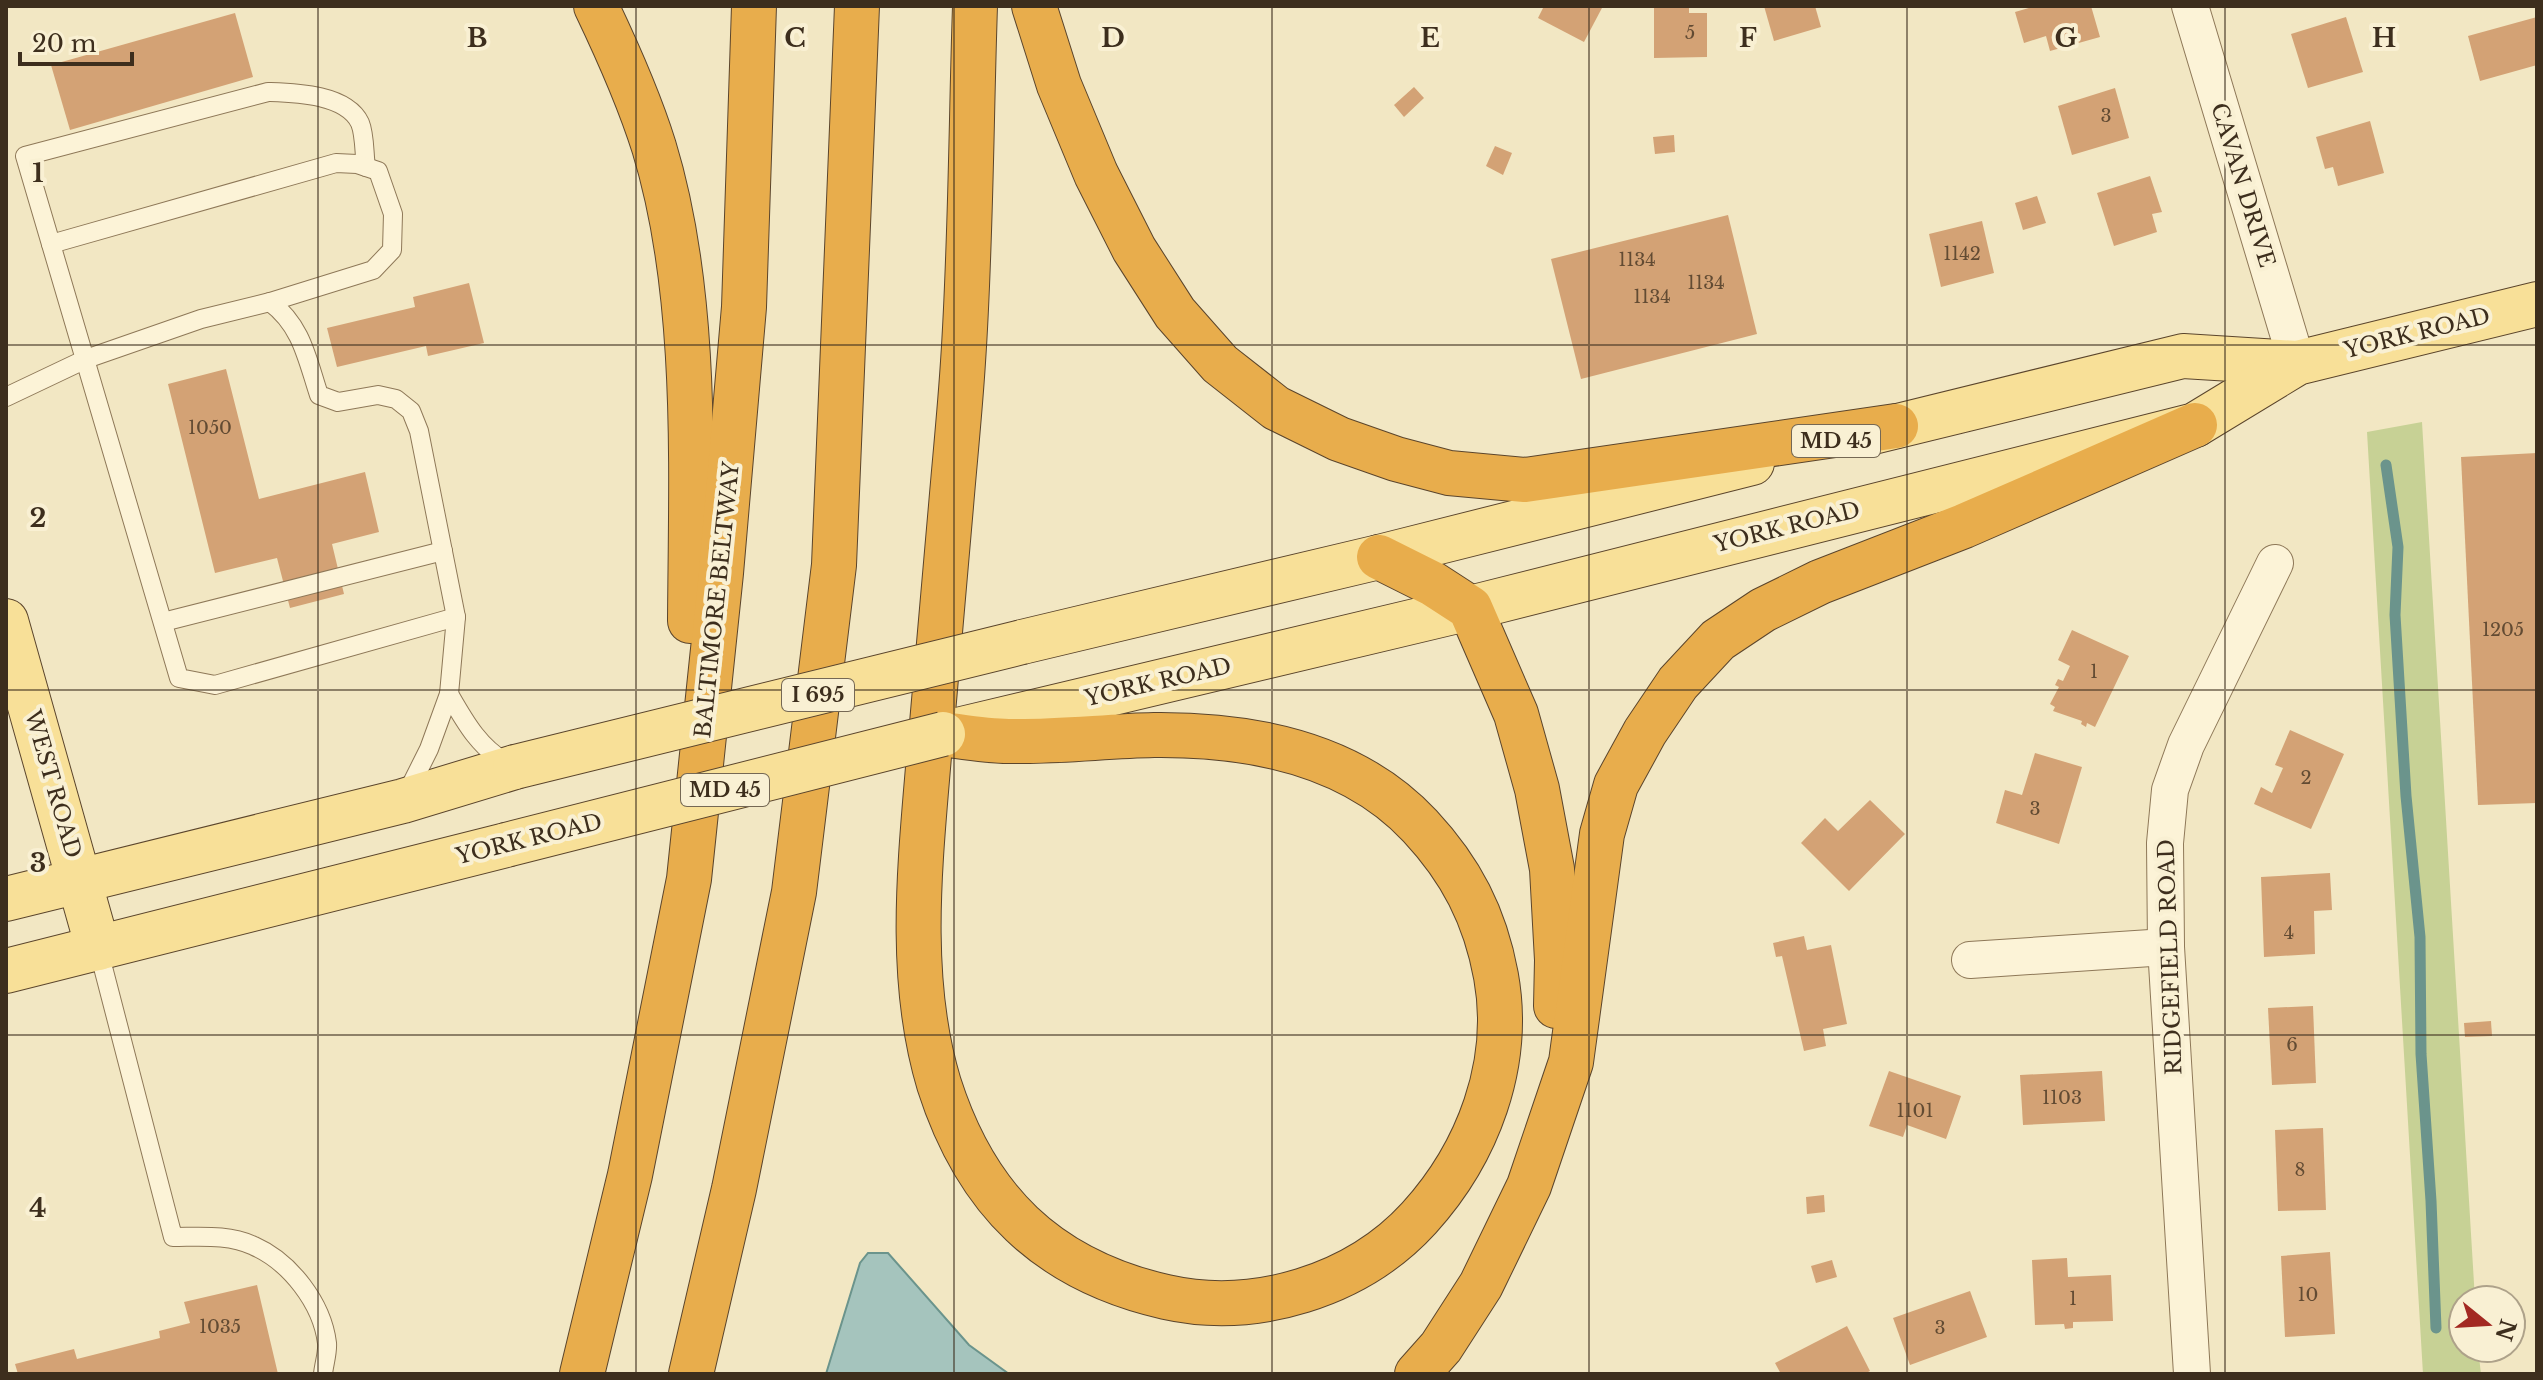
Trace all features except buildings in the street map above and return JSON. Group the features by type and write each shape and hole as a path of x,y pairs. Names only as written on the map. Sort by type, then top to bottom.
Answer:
{"highway":[{"path":"596,6 622,62 654,148 675,239 687,349 691,457 689,879"},
{"name":"BALTIMORE BELTWAY","path":"582,1374 630,1175 689,879 721,573 744,307 754,6"},
{"name":"I 695","path":"691,1374 734,1189 794,892 832,581 857,6"},
{"path":"943,734 1009,729 1236,739 1307,754 1362,778 1404,808 1446,853 1472,898 1490,943 1501,1001 1500,1046 1485,1110 1463,1158 1438,1197 1406,1232 1351,1270 1300,1294 1240,1302 1193,1303 1141,1292 1097,1276 1050,1249 1004,1209 969,1157 939,1082 923,1003 918,925 963,359 975,6"},
{"path":"1034,6 1059,85 1096,174 1134,249 1175,313 1220,364 1276,408 1339,439 1449,473 1525,480 1896,426"},
{"path":"1417,1374 1441,1347 1481,1285 1529,1186 1571,1062 1602,834 1616,785 1645,732 1678,683 1718,640 1763,610 1820,582 1964,526 2195,425"},
{"path":"1379,557 1433,584 1470,608 1516,714 1537,789 1552,869 1557,960 1554,1059 1529,1186"},
{"path":"564,1374 630,1175"}],"main road":[{"name":"YORK ROAD","path":"6,899 403,801 515,767 1379,557 2183,356 2297,363 2537,304"},
{"name":"YORK ROAD","path":"1009,729 1470,608 2195,425 2297,363"},
{"name":"WEST ROAD","path":"6,621 98,948"},
{"name":"YORK ROAD","path":"6,971 943,734"}],"street":[{"name":"CAVAN DRIVE","path":"2190,6 2297,363"},
{"name":"RIDGEFIELD ROAD","path":"2192,1374 2166,947 2165,843 2170,790 2186,745 2275,563"},
{"path":"1970,960 2166,947"}],"lane":[{"path":"366,167 360,124 348,110 302,93 268,92 25,156 179,678 215,685 456,617"},
{"path":"6,397 86,359 201,319 270,302 373,270 392,250 393,214 378,171 357,164 336,163 51,244"},
{"path":"270,302 286,314 299,333 319,395 338,402 378,395 396,399 411,411 419,431 456,617 449,694 429,749 403,801"},
{"path":"163,622 443,551"},
{"path":"449,694 466,724 492,755 515,767"},
{"path":"98,948 173,1237 220,1237 254,1246 284,1266 304,1288 317,1312 327,1344 323,1374"}],"green space":[{"path":"2422,422 2474,1284 2447,1284 2447,1364 2480,1364 2481,1374 2423,1374 2367,432"}],"water":[{"path":"868,1253 888,1253 969,1345 1009,1374 826,1374 860,1263"}],"waterway":[{"path":"2386,465 2398,547 2395,615 2406,796 2420,937 2421,1054 2436,1328"}]}
